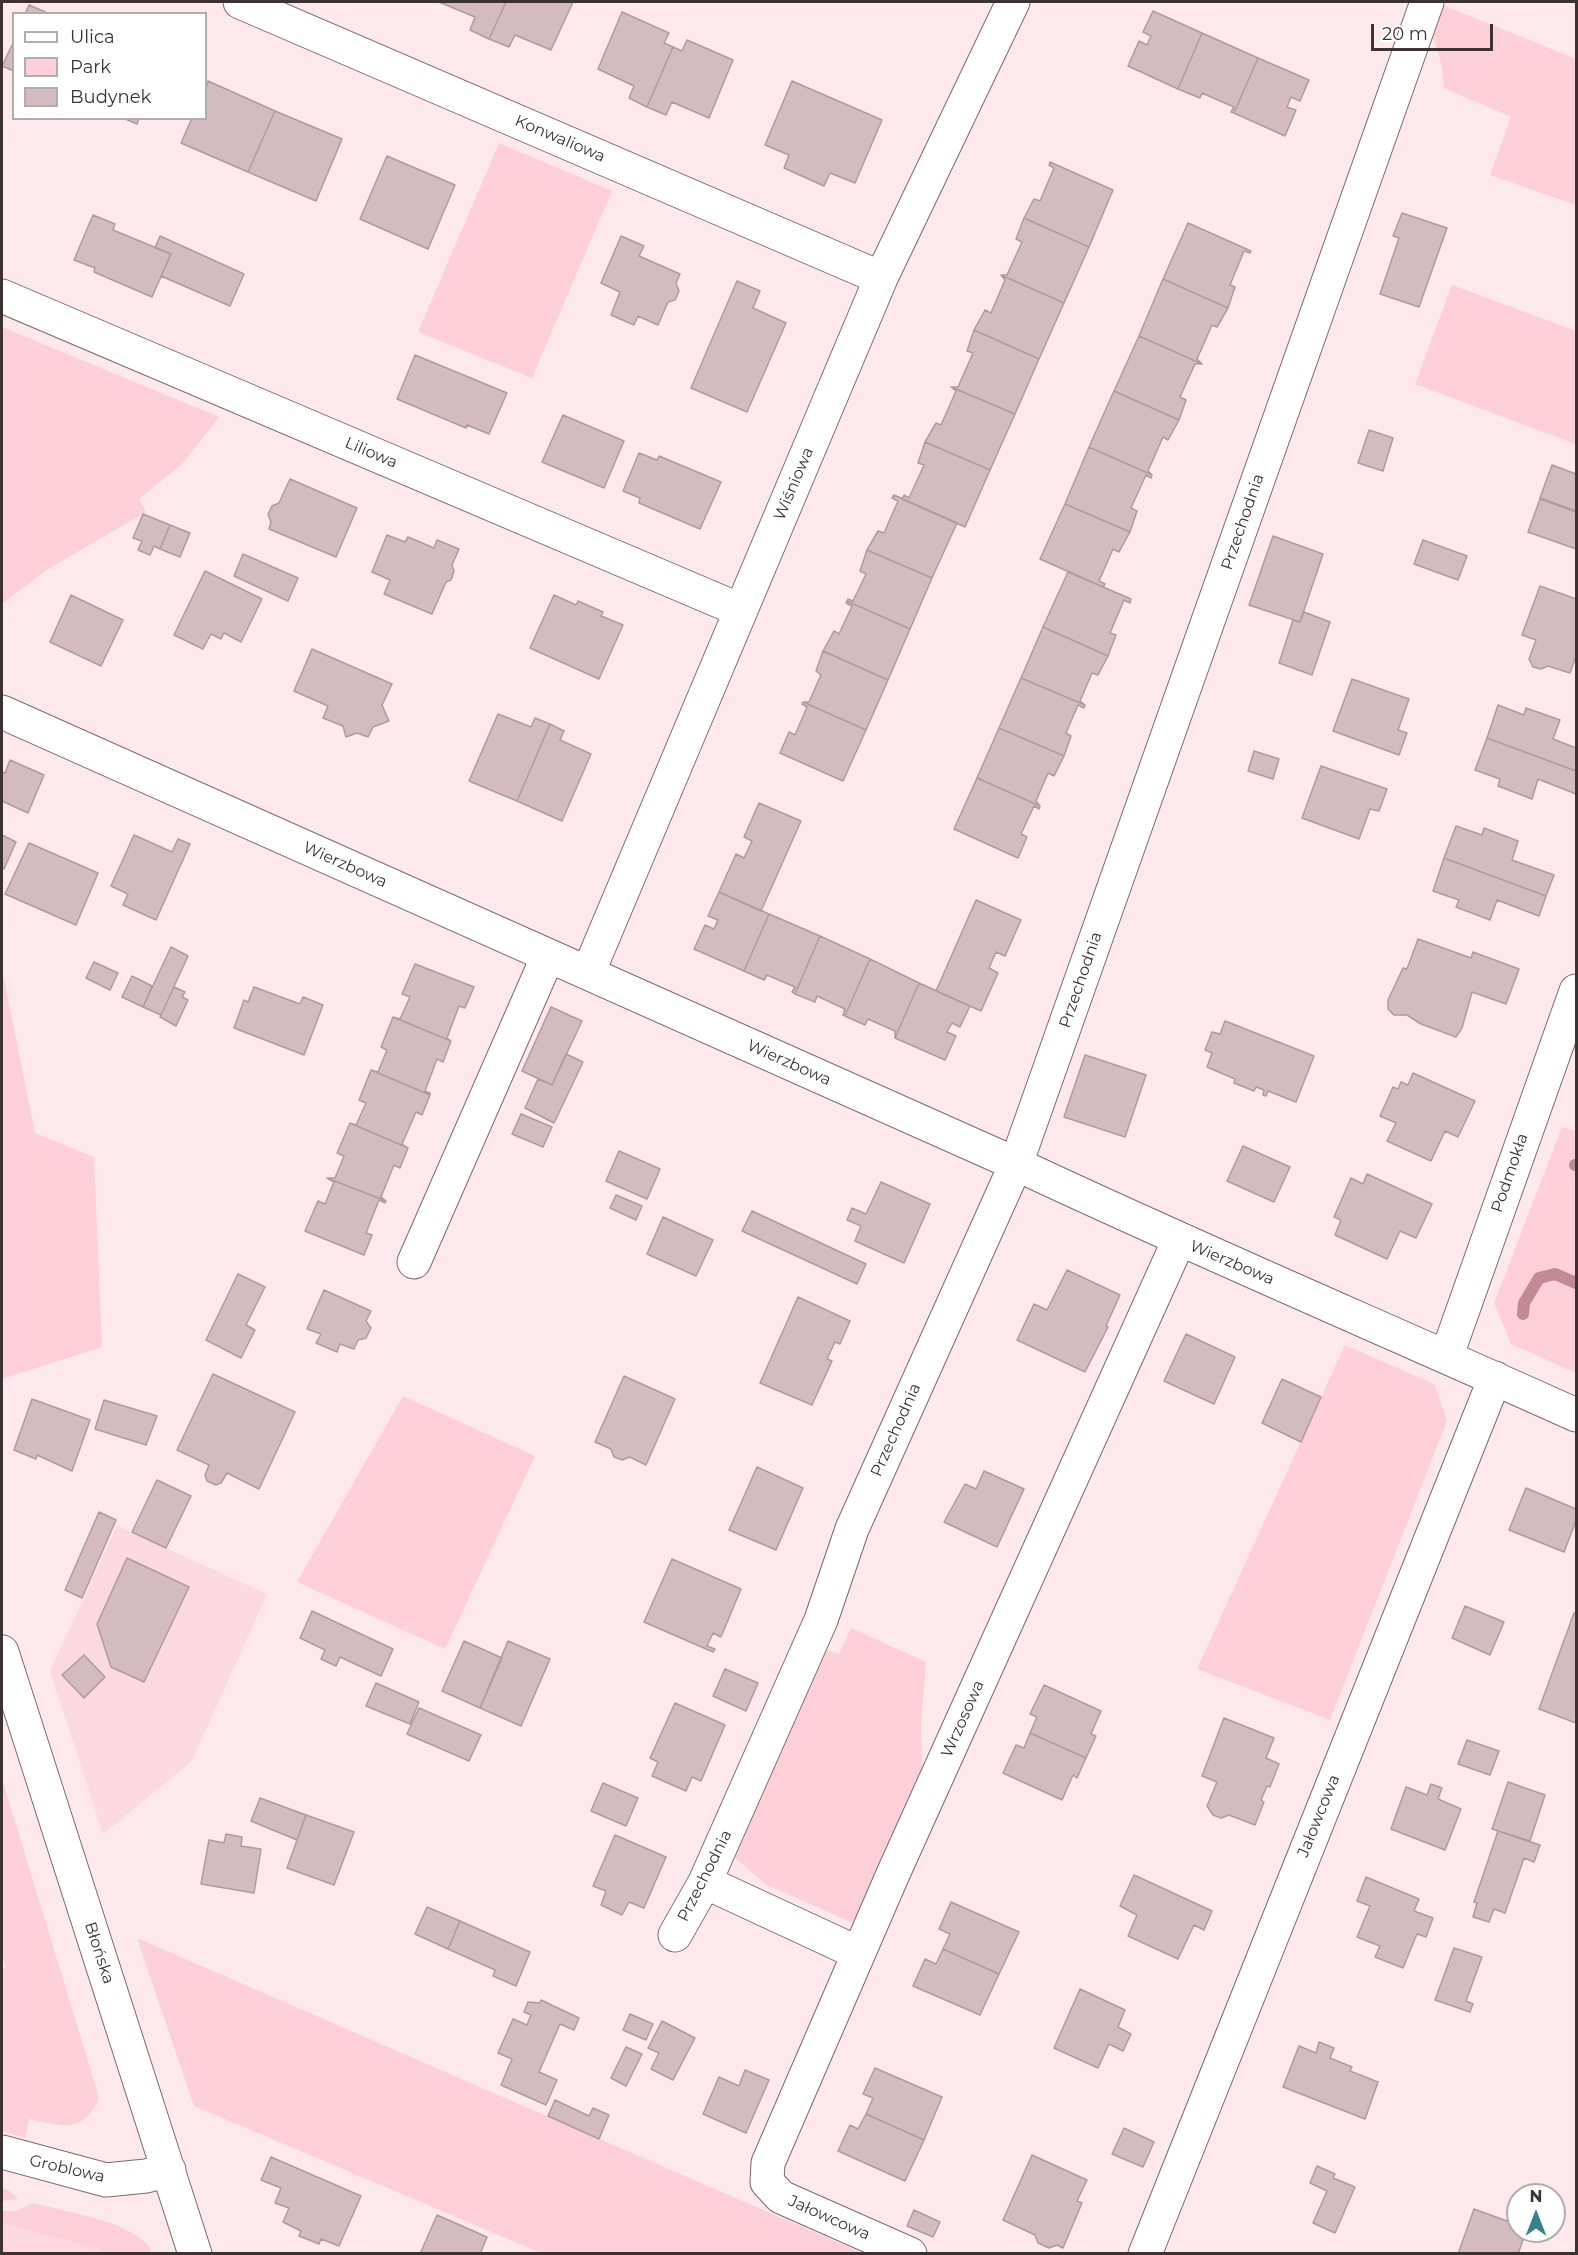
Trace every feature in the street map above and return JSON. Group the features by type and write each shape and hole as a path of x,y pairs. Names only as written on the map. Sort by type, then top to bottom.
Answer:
{"street":[{"name":"Konwaliowa","path":"240,2 881,278"},
{"name":"Wiśniowa","path":"588,973 881,278 1013,2"},
{"name":"Przechodnia","path":"675,1935 705,1882 821,1620 852,1528 1016,1164 1427,2"},
{"name":"Liliowa","path":"2,296 740,610"},
{"name":"Wierzbowa","path":"2,712 1016,1164 1179,1240 1446,1355 1576,1415"},
{"path":"414,1262 548,956"},
{"name":"Podmokła","path":"1446,1355 1576,991"},
{"name":"Wrzosowa","path":"781,2197 767,2182 768,2163 858,1953 1179,1240"},
{"name":"Jałowcowa","path":"1145,2253 1495,1378"},
{"name":"Błońska","path":"2,1652 195,2253"},
{"path":"705,1882 858,1953"},
{"name":"Groblowa","path":"2,2152 106,2180 134,2178 169,2170"},
{"name":"Jałowcowa","path":"781,2197 910,2253"}],"shaded area":[{"path":"117,1526 267,1594 192,1761 103,1834 50,1671"},
{"path":"2,2223 98,2249 99,2253 2,2253"}],"green space":[{"path":"1438,3 1576,59 1576,205 1490,175 1511,117 1444,88 1438,51 1428,30"},
{"path":"499,143 612,191 532,378 418,332"},
{"path":"1452,285 1576,331 1576,444 1415,384"},
{"path":"2,327 219,417 183,463 139,499 146,512 48,569 2,604"},
{"path":"2,969 35,1133 94,1157 102,1347 2,1379"},
{"path":"1562,1127 1576,1131 1576,1373 1511,1344 1494,1303"},
{"path":"1345,1345 1434,1384 1447,1421 1330,1720 1197,1669"},
{"path":"403,1396 535,1456 445,1649 297,1582"},
{"path":"851,1628 926,1662 921,1723 922,1772 853,1923 767,1885 734,1857 826,1650 839,1654"},
{"path":"2,1779 99,2097 93,2109 79,2123 61,2125 29,2119 25,2138 2,2131 2,1968 6,1968 2,1956"},
{"path":"137,1938 862,2253 541,2253 194,2106"},
{"path":"2,2188 10,2191 18,2199 2,2201"},
{"path":"33,2203 81,2214 118,2226 134,2234 152,2253 99,2253 98,2249 2,2223 2,2211 16,2211"}],"building":[{"path":"439,2 506,2 489,39 470,30 475,17"},
{"path":"506,2 573,2 551,50 515,35 509,47 489,39"},
{"path":"29,5 45,12 26,12"},
{"path":"1153,11 1202,33 1178,89 1128,66 1139,41 1147,45 1151,36 1143,32"},
{"path":"622,12 669,33 664,43 673,47 647,107 629,98 634,86 598,69"},
{"path":"1202,33 1258,58 1234,113 1231,112 1234,107 1202,93 1200,98 1178,89"},
{"path":"687,40 733,60 709,118 672,102 666,115 647,107 673,47 682,51"},
{"path":"12,45 12,70 2,66"},
{"path":"1258,58 1309,80 1300,101 1291,97 1287,107 1296,110 1285,136 1234,113"},
{"path":"208,81 275,111 248,172 181,143 191,120 207,120"},
{"path":"792,81 882,120 855,183 830,173 824,186 784,168 789,155 765,145"},
{"path":"275,111 342,139 316,201 248,172"},
{"path":"387,156 455,185 428,249 360,219"},
{"path":"1050,162 1113,190 1089,247 1024,218 1034,199 1040,201 1054,168 1049,165"},
{"path":"1402,213 1447,228 1419,307 1380,294 1399,238 1393,236"},
{"path":"93,215 115,224 113,230 171,254 152,297 94,272 95,268 74,260"},
{"path":"1024,218 1089,247 1064,303 1001,275 1007,275 1022,242 1016,239"},
{"path":"1188,223 1251,251 1250,253 1244,251 1230,285 1235,287 1228,308 1163,279"},
{"path":"160,236 244,274 230,306 161,276 171,254 155,248"},
{"path":"621,236 644,246 639,256 680,274 676,283 679,291 675,300 668,302 658,325 638,316 634,325 611,315 620,292 601,283"},
{"path":"1001,275 1064,303 1039,359 974,330 985,310 991,313 1005,280"},
{"path":"1163,279 1228,308 1217,327 1212,325 1197,359 1202,364 1139,336"},
{"path":"737,281 760,291 753,308 786,323 747,412 691,388"},
{"path":"974,330 1039,359 1015,414 951,387 958,387 973,353 967,351"},
{"path":"1139,336 1202,364 1195,364 1180,397 1186,400 1179,420 1114,391"},
{"path":"415,355 507,393 489,434 467,425 466,428 397,399"},
{"path":"951,387 1015,414 990,470 925,442 936,423 941,425 956,391"},
{"path":"1114,391 1179,420 1168,440 1163,437 1148,471 1152,475 1089,447"},
{"path":"563,415 624,441 604,488 542,462"},
{"path":"1369,430 1393,438 1383,471 1358,463"},
{"path":"925,442 990,470 965,527 902,499 904,495 909,498 924,465 918,463"},
{"path":"1089,447 1152,475 1151,478 1146,475 1131,508 1137,511 1130,532 1065,504"},
{"path":"639,453 657,460 659,456 721,482 700,529 639,503 640,498 623,491"},
{"path":"1552,465 1576,474 1576,511 1540,498"},
{"path":"290,479 357,508 336,557 269,529 271,522 268,514 272,506 279,503"},
{"path":"894,495 957,523 932,578 867,550 878,531 884,533 898,501 892,498"},
{"path":"1540,499 1576,512 1576,549 1528,532"},
{"path":"1065,504 1130,532 1119,552 1113,549 1099,581 1105,584 1103,587 1040,559"},
{"path":"143,514 170,525 160,549 154,546 150,555 138,550 142,541 133,538"},
{"path":"170,525 190,533 180,557 160,549"},
{"path":"387,535 405,542 408,537 434,548 437,540 459,549 452,565 454,571 451,580 446,582 432,614 384,594 390,580 372,572"},
{"path":"1273,536 1323,554 1300,622 1249,605"},
{"path":"1423,540 1467,556 1458,580 1414,564"},
{"path":"867,550 932,578 910,629 847,601 848,599 853,601 866,574 860,571"},
{"path":"243,554 298,578 288,601 234,576"},
{"path":"205,571 262,599 241,642 224,633 221,639 211,634 203,649 174,635"},
{"path":"1068,572 1131,599 1130,603 1124,600 1110,633 1116,635 1108,656 1043,627"},
{"path":"1540,586 1576,599 1576,656 1570,673 1548,666 1541,669 1533,667 1529,659 1536,640 1522,635"},
{"path":"71,595 123,620 101,666 50,642"},
{"path":"554,595 576,605 578,601 603,612 601,616 623,625 599,679 530,648"},
{"path":"847,601 910,629 888,680 823,651 834,631 839,634 852,606 846,603"},
{"path":"1304,612 1330,622 1312,675 1279,663 1293,620 1300,622"},
{"path":"1043,627 1108,656 1098,675 1092,673 1080,701 1085,705 1021,678"},
{"path":"312,649 392,684 382,705 389,721 373,727 368,737 357,733 346,737 343,726 323,718 328,706 294,691"},
{"path":"823,651 888,680 866,730 803,702 809,702 821,675 816,671"},
{"path":"1021,678 1085,705 1084,708 1078,705 1066,733 1071,736 1064,756 999,728"},
{"path":"1352,679 1409,699 1398,730 1407,733 1399,755 1333,731"},
{"path":"803,702 866,730 843,781 780,753 789,732 795,735 807,707 802,704"},
{"path":"1498,705 1524,715 1526,708 1560,720 1553,739 1576,748 1576,771 1487,738"},
{"path":"498,714 531,727 535,718 550,724 517,801 469,781"},
{"path":"550,724 564,731 560,740 591,754 562,821 517,801"},
{"path":"999,728 1064,756 1054,776 1048,773 1036,801 1040,806 977,778"},
{"path":"1487,738 1576,771 1576,794 1538,779 1532,799 1498,786 1500,779 1475,770"},
{"path":"1254,751 1279,759 1273,779 1248,771"},
{"path":"10,760 44,775 28,813 2,801 2,772 5,773"},
{"path":"1321,766 1387,789 1379,811 1370,809 1359,839 1302,818"},
{"path":"977,778 1040,806 1039,809 1034,806 1021,834 1027,837 1018,858 954,829"},
{"path":"759,803 801,821 761,911 719,892 736,854 744,858 752,841 744,837"},
{"path":"1456,826 1482,835 1484,828 1518,841 1512,860 1554,875 1546,896 1444,858"},
{"path":"2,835 16,842 4,869 2,868"},
{"path":"134,835 172,852 178,839 190,844 156,920 123,905 128,894 111,886"},
{"path":"29,843 98,873 76,925 5,894"},
{"path":"1444,858 1546,896 1539,916 1497,900 1490,920 1456,907 1459,900 1433,891"},
{"path":"719,892 769,914 744,971 694,949 705,925 714,929 718,920 708,916"},
{"path":"976,900 1021,920 1005,956 996,952 989,968 998,973 981,1011 936,991"},
{"path":"769,914 820,936 795,994 792,992 795,987 767,975 764,980 744,971"},
{"path":"820,936 870,959 845,1016 843,1015 845,1009 817,996 815,1002 795,994"},
{"path":"1418,939 1471,958 1473,952 1519,969 1506,1004 1472,992 1462,1028 1456,1037 1421,1024 1407,1015 1394,1015 1388,1009 1388,1000 1403,968 1407,969"},
{"path":"171,947 188,956 161,1015 143,1007"},
{"path":"870,959 919,983 895,1038 895,1031 868,1019 865,1025 845,1016"},
{"path":"94,962 118,973 110,990 86,978"},
{"path":"415,964 474,987 465,1008 459,1006 447,1038 451,1041 393,1017 400,1019 410,997 402,994"},
{"path":"132,976 152,986 143,1007 122,997"},
{"path":"919,983 970,1006 960,1027 952,1023 947,1032 956,1036 945,1060 895,1038"},
{"path":"174,987 185,992 182,997 188,1000 176,1026 160,1017"},
{"path":"254,987 300,1004 303,997 323,1005 304,1055 234,1028 244,1000 248,1002"},
{"path":"551,1007 582,1021 552,1085 522,1071"},
{"path":"393,1017 451,1041 443,1062 437,1059 425,1091 430,1095 371,1070 378,1072 387,1050 381,1047"},
{"path":"1225,1021 1314,1056 1296,1102 1268,1091 1266,1096 1263,1095 1264,1090 1256,1087 1254,1091 1234,1083 1235,1079 1207,1067 1212,1053 1205,1050 1212,1032 1220,1034"},
{"path":"566,1054 583,1062 554,1123 525,1108 538,1079 552,1085"},
{"path":"1085,1055 1146,1075 1125,1137 1064,1117"},
{"path":"371,1070 430,1095 422,1115 416,1112 402,1144 408,1148 350,1123 356,1125 366,1103 359,1100"},
{"path":"1413,1073 1475,1101 1458,1137 1445,1131 1431,1161 1387,1141 1396,1123 1380,1116 1393,1087 1398,1089 1401,1082 1408,1085"},
{"path":"521,1114 552,1127 543,1147 512,1134"},
{"path":"350,1123 408,1148 400,1168 394,1165 381,1197 386,1201 327,1178 335,1178 344,1156 337,1153"},
{"path":"1243,1146 1290,1167 1274,1202 1227,1181"},
{"path":"619,1151 660,1169 647,1199 606,1181"},
{"path":"1367,1174 1432,1204 1416,1238 1400,1231 1387,1259 1335,1235 1341,1220 1334,1217 1351,1178 1363,1184"},
{"path":"327,1178 386,1201 385,1203 379,1200 366,1233 372,1235 364,1255 305,1231 318,1201 325,1204 334,1182"},
{"path":"881,1182 930,1204 904,1263 855,1241 861,1226 847,1220 852,1208 866,1214"},
{"path":"616,1195 642,1206 636,1220 610,1208"},
{"path":"752,1211 866,1264 857,1284 742,1231"},
{"path":"663,1217 713,1240 696,1276 647,1254"},
{"path":"1067,1270 1120,1295 1106,1326 1108,1327 1085,1372 1017,1340 1034,1304 1047,1310"},
{"path":"238,1274 265,1287 246,1325 255,1330 241,1358 206,1340"},
{"path":"324,1290 371,1311 366,1321 371,1328 366,1338 358,1340 354,1349 340,1344 337,1352 316,1343 321,1334 307,1329"},
{"path":"798,1297 850,1321 840,1344 835,1342 827,1359 832,1361 812,1405 760,1383"},
{"path":"1186,1334 1235,1357 1214,1404 1164,1381"},
{"path":"213,1374 295,1412 259,1489 227,1473 221,1483 216,1485 207,1481 205,1475 209,1465 177,1450"},
{"path":"624,1376 675,1399 646,1465 630,1457 622,1460 614,1457 611,1449 595,1442"},
{"path":"1282,1379 1321,1397 1301,1442 1262,1423"},
{"path":"32,1399 90,1420 72,1471 37,1455 36,1459 14,1450"},
{"path":"104,1400 157,1416 146,1445 95,1429"},
{"path":"757,1467 803,1488 776,1550 729,1530"},
{"path":"984,1471 1024,1489 997,1547 944,1522 965,1484 976,1489"},
{"path":"157,1480 191,1496 166,1548 132,1532"},
{"path":"1526,1488 1576,1509 1576,1521 1564,1552 1509,1530"},
{"path":"99,1512 116,1520 82,1598 65,1590"},
{"path":"127,1558 189,1587 144,1682 111,1667 97,1624"},
{"path":"672,1559 741,1589 721,1637 713,1633 707,1646 715,1649 713,1652 644,1622"},
{"path":"1465,1606 1504,1622 1490,1655 1452,1638"},
{"path":"312,1611 393,1649 381,1676 340,1657 336,1666 321,1659 325,1650 300,1638"},
{"path":"1574,1613 1576,1614 1576,1723 1539,1709"},
{"path":"464,1641 502,1658 480,1708 442,1691"},
{"path":"508,1641 550,1659 521,1726 480,1708"},
{"path":"84,1655 105,1677 84,1698 62,1675"},
{"path":"725,1669 758,1683 746,1711 713,1696"},
{"path":"376,1683 419,1702 410,1724 366,1706"},
{"path":"1044,1685 1101,1711 1091,1734 1096,1736 1086,1758 1030,1733 1037,1717 1030,1714"},
{"path":"675,1703 725,1725 701,1781 692,1777 686,1791 652,1776 658,1762 650,1758"},
{"path":"419,1708 481,1735 469,1761 407,1734"},
{"path":"1224,1718 1274,1738 1266,1758 1279,1764 1270,1787 1267,1786 1261,1800 1264,1802 1255,1825 1229,1815 1221,1818 1213,1815 1207,1806 1217,1782 1202,1776"},
{"path":"1030,1733 1086,1758 1077,1778 1073,1775 1062,1800 1003,1773 1016,1745 1024,1748"},
{"path":"1467,1740 1499,1751 1490,1775 1458,1764"},
{"path":"1508,1782 1545,1795 1530,1841 1492,1829"},
{"path":"603,1783 638,1798 626,1826 591,1811"},
{"path":"1431,1784 1442,1788 1438,1799 1461,1809 1445,1850 1391,1829 1406,1787 1427,1795"},
{"path":"260,1798 306,1815 297,1840 251,1821"},
{"path":"306,1815 354,1832 334,1885 287,1868"},
{"path":"1498,1831 1540,1845 1534,1862 1524,1858 1505,1913 1494,1909 1489,1922 1473,1917 1477,1903 1474,1902"},
{"path":"226,1834 242,1837 241,1846 261,1849 254,1893 201,1884 209,1840 224,1843"},
{"path":"615,1835 666,1857 644,1908 629,1902 622,1915 601,1905 606,1891 593,1886"},
{"path":"1134,1875 1212,1911 1204,1930 1194,1925 1178,1959 1128,1936 1137,1915 1120,1906"},
{"path":"1366,1877 1419,1899 1414,1911 1433,1918 1426,1937 1417,1934 1403,1968 1375,1957 1380,1946 1357,1937 1370,1906 1357,1901"},
{"path":"951,1902 1019,1932 999,1974 943,1949 950,1934 939,1929"},
{"path":"427,1907 460,1921 448,1949 415,1934"},
{"path":"460,1921 530,1952 516,1986 493,1976 495,1970 448,1949"},
{"path":"1454,1948 1482,1957 1466,2001 1473,2004 1470,2012 1435,2000"},
{"path":"943,1949 999,1974 980,2015 913,1986 925,1959 936,1964"},
{"path":"1080,1989 1125,2010 1118,2027 1131,2034 1123,2051 1109,2044 1098,2068 1054,2048"},
{"path":"541,2000 579,2018 574,2030 560,2024 539,2072 557,2080 546,2105 501,2085 512,2059 498,2053 513,2019 527,2025 531,2015 524,2012 528,2002 540,2003"},
{"path":"630,2014 653,2024 646,2040 623,2030"},
{"path":"662,2021 695,2038 673,2080 651,2069 659,2053 648,2048"},
{"path":"1319,2042 1334,2048 1330,2058 1352,2067 1350,2071 1378,2082 1365,2119 1283,2087 1299,2046 1316,2053"},
{"path":"626,2047 642,2054 626,2086 611,2078"},
{"path":"875,2068 942,2097 924,2140 866,2114 873,2098 863,2094"},
{"path":"745,2070 769,2080 746,2133 703,2114 719,2077 739,2086"},
{"path":"555,2100 589,2116 593,2108 609,2115 599,2139 548,2116"},
{"path":"866,2114 924,2140 905,2181 838,2151 850,2125 858,2129"},
{"path":"1124,2128 1154,2142 1143,2167 1112,2154"},
{"path":"1032,2155 1087,2180 1077,2201 1082,2203 1063,2248 1057,2245 1049,2248 1038,2243 1035,2235 1003,2220"},
{"path":"271,2157 361,2196 339,2246 321,2239 319,2244 299,2236 301,2231 283,2222 289,2208 275,2203 281,2188 261,2180"},
{"path":"1317,2166 1335,2174 1333,2178 1355,2187 1335,2233 1313,2223 1327,2191 1310,2183"},
{"path":"1474,2209 1506,2221 1506,2243 1522,2243 1518,2254 1458,2254"},
{"path":"914,2210 940,2222 933,2237 907,2226"},
{"path":"437,2215 487,2237 480,2254 420,2254"}],"waterway":[{"path":"1523,1314 1524,1303 1539,1278 1555,1274 1576,1283"}]}
